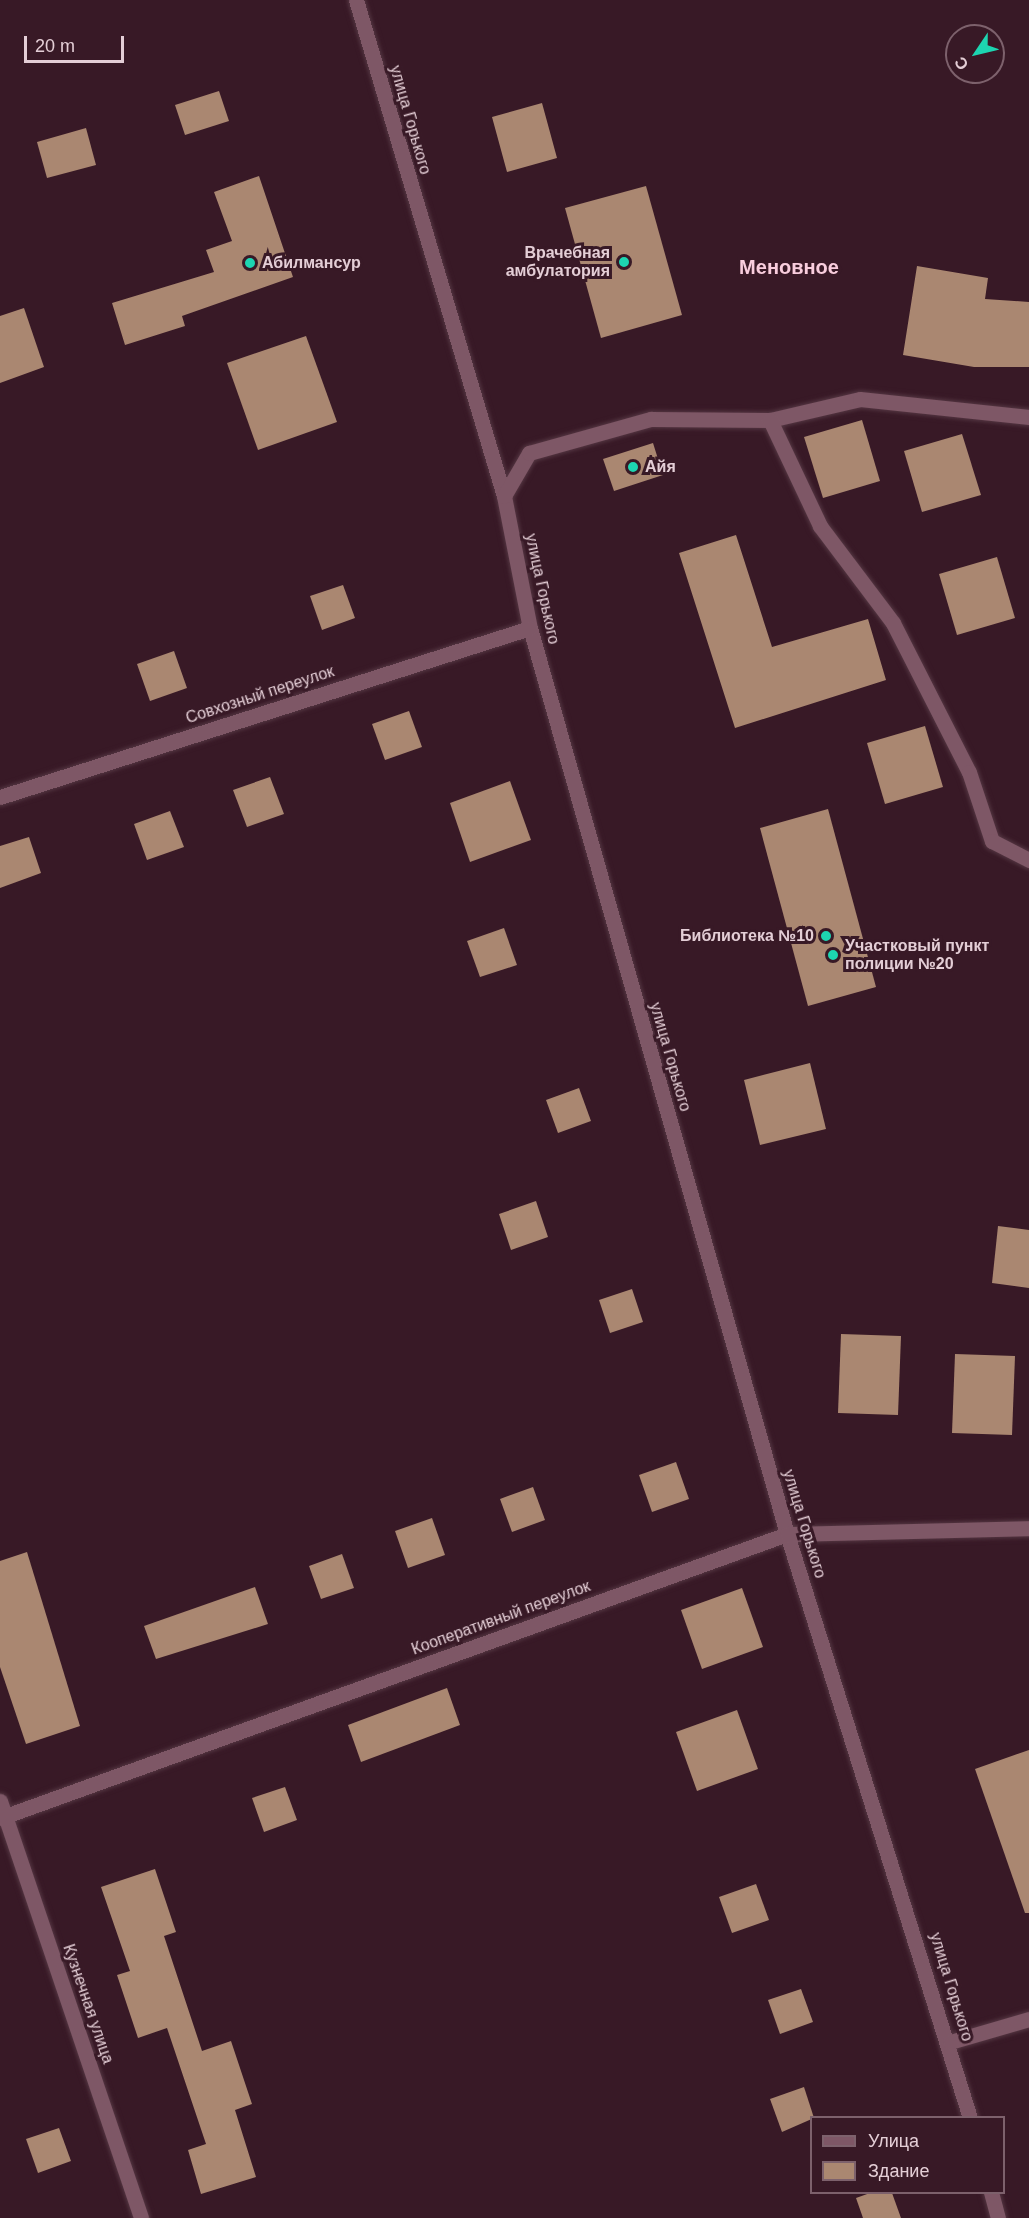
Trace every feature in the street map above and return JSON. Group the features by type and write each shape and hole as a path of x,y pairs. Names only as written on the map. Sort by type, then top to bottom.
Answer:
{"lane":[{"name":"улица Горького","path":"356,0 504,496 530,628 787,1534 950,2042 969,2116"},
{"path":"504,496 529,453 651,419 770,420 860,399 1029,417"},
{"path":"770,420 820,526 893,623 969,772 992,841 1029,860"},
{"name":"Совхозный переулок","path":"0,797 530,628"},
{"name":"Кооперативный переулок","path":"2,1811 787,1534 1029,1528"},
{"name":"Кузнечная улица","path":"2,1811 141,2218"},
{"path":"950,2042 1029,2019"},
{"path":"991,2194 998,2218"}],"building":[{"path":"219,91 229,121 185,135 175,105"},
{"path":"542,103 557,158 507,172 492,117"},
{"path":"86,128 96,165 47,178 37,142"},
{"path":"259,176 293,277 182,316 185,326 125,345 112,303 214,272 206,250 232,241 214,192"},
{"name":"Врачебная амбулатория","path":"646,186 682,315 601,338 565,208"},
{"path":"917,266 988,278 985,299 1029,302 1029,367 974,367 903,355"},
{"path":"24,308 44,367 0,383 0,316"},
{"path":"306,336 337,422 258,450 227,363"},
{"path":"862,420 880,481 823,498 804,437"},
{"path":"962,434 981,495 922,512 904,451"},
{"name":"Айя","path":"653,443 663,475 614,491 603,459"},
{"path":"736,535 772,647 868,619 886,680 735,728 679,553"},
{"path":"997,557 1015,618 957,635 939,574"},
{"path":"343,585 355,618 322,630 310,596"},
{"path":"174,651 187,688 150,701 137,664"},
{"path":"409,711 422,747 385,760 372,724"},
{"path":"925,726 943,787 885,804 867,743"},
{"path":"270,777 284,814 247,827 233,790"},
{"path":"510,781 531,840 470,862 450,803"},
{"path":"828,809 876,987 808,1006 760,828"},
{"path":"170,811 184,847 147,860 134,824"},
{"path":"29,837 41,873 0,888 0,846"},
{"path":"504,928 517,965 480,977 467,941"},
{"path":"810,1063 826,1129 760,1145 744,1080"},
{"path":"579,1088 591,1121 558,1133 546,1100"},
{"path":"536,1201 548,1237 511,1250 499,1214"},
{"path":"998,1226 1029,1230 1029,1288 992,1283"},
{"path":"632,1289 643,1322 610,1333 599,1300"},
{"path":"841,1334 901,1336 898,1415 838,1413"},
{"path":"955,1354 1015,1356 1012,1435 952,1433"},
{"path":"676,1462 689,1499 652,1512 639,1475"},
{"path":"533,1487 545,1520 512,1532 500,1499"},
{"path":"432,1518 445,1555 408,1568 395,1531"},
{"path":"27,1552 80,1726 26,1744 0,1667 0,1561"},
{"path":"342,1554 354,1588 321,1599 309,1566"},
{"path":"255,1587 268,1624 156,1659 144,1626"},
{"path":"742,1588 763,1647 702,1669 681,1610"},
{"path":"447,1688 460,1725 361,1762 348,1725"},
{"path":"737,1710 758,1769 697,1791 676,1732"},
{"path":"1029,1750 1029,1913 1025,1913 975,1769"},
{"path":"285,1787 297,1820 264,1832 252,1798"},
{"path":"155,1869 176,1932 164,1936 202,2051 231,2041 252,2104 235,2110 256,2177 201,2194 188,2150 206,2144 167,2028 138,2038 117,1975 130,1971 101,1887"},
{"path":"756,1884 769,1920 732,1933 719,1897"},
{"path":"801,1989 813,2022 780,2034 768,2000"},
{"path":"804,2087 813,2116 810,2116 810,2120 782,2132 770,2099"},
{"path":"59,2128 71,2161 38,2173 26,2139"},
{"path":"867,2194 892,2194 901,2218 863,2218 856,2198"}],"place":[{"name":"Врачебная амбулатория","path":"624,262"},
{"name":"Абилмансур","path":"250,263"},
{"name":"Айя","path":"633,467"},
{"name":"Библиотека №10","path":"826,936"},
{"name":"Участковый пункт полиции №20","path":"833,955"}],"district":[{"name":"Меновное","path":"789,267"}]}
